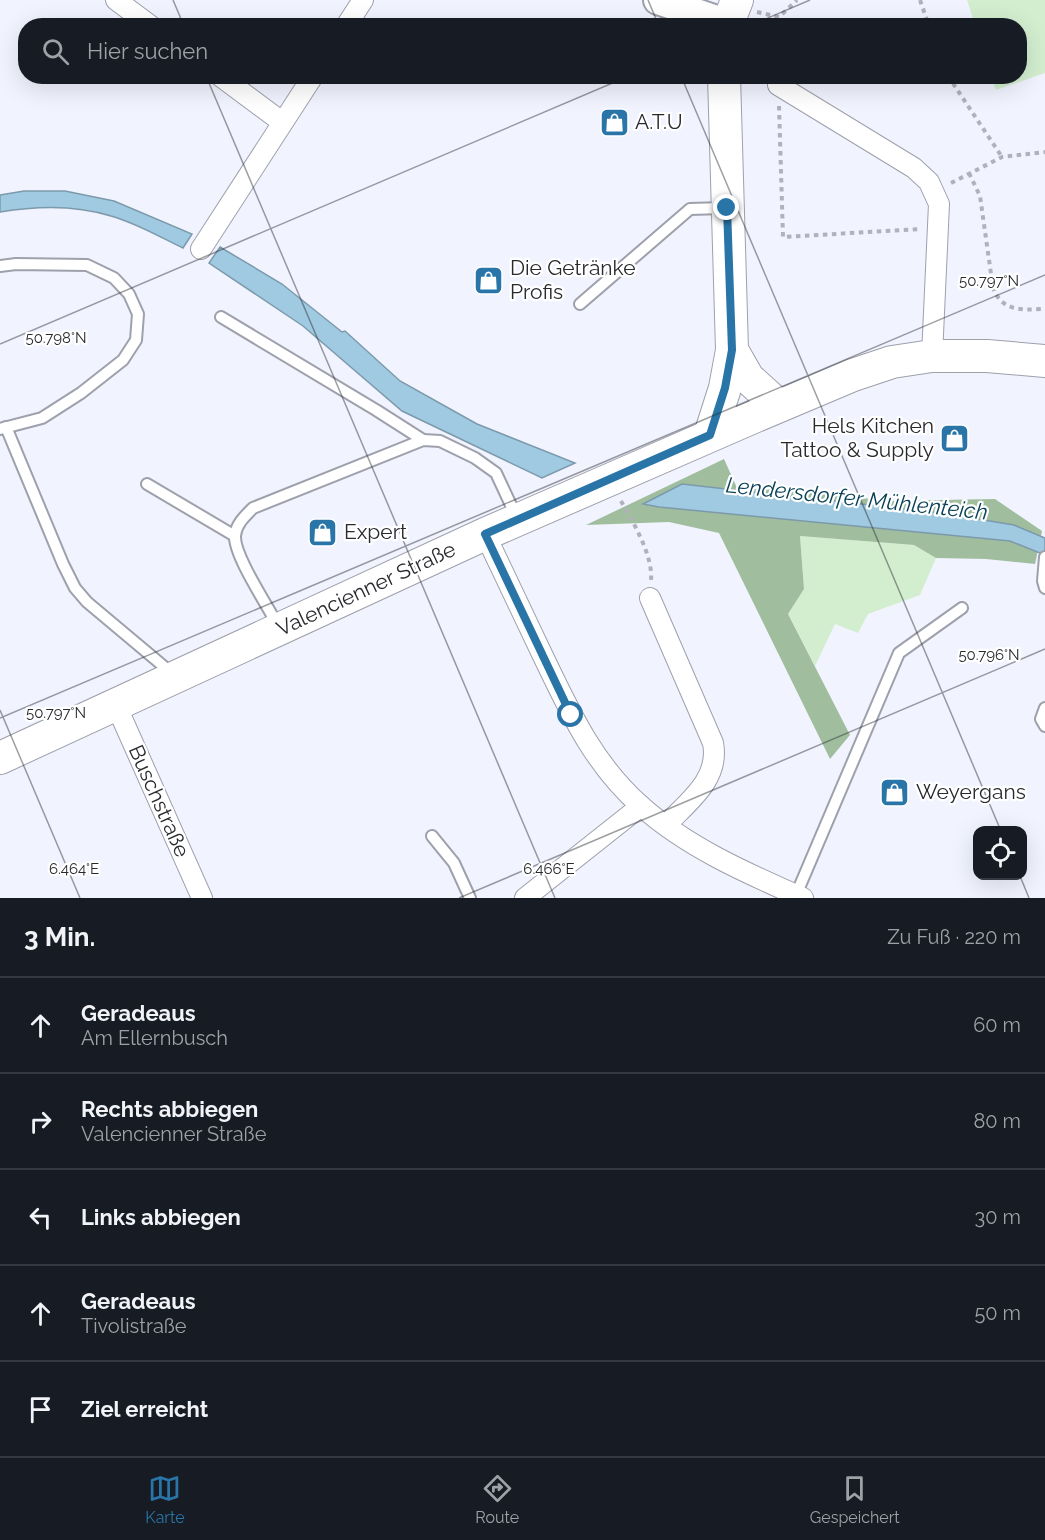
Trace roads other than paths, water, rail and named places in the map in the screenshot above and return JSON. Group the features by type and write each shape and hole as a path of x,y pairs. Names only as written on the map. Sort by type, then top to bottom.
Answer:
{"main road":[{"path":"657,0 735,14"},
{"path":"657,0 672,18"},
{"path":"710,435 725,388 732,350 720,86"},
{"path":"732,350 748,378 779,406"},
{"name":"Valencienner Straße","path":"0,758 485,534 853,375 892,362 932,356 987,356 1045,361"}],"street":[{"path":"116,0 140,18"},
{"path":"351,18 363,0"},
{"path":"231,84 282,122"},
{"path":"201,249 308,84"},
{"path":"778,85 914,168 929,182 939,204 932,356"},
{"path":"485,534 583,737 599,762 641,807 666,825 709,854 799,897"},
{"path":"650,598 713,743 715,756 711,774 666,825"},
{"name":"Buschstraße","path":"116,705 202,898"},
{"path":"525,898 641,807"}],"lane":[{"path":"580,304 690,209 727,208"},
{"path":"0,266 16,264 87,265 114,278 129,294 138,314 136,340 123,360 81,393 42,418 3,428 75,588 87,602 176,677"},
{"path":"221,317 423,440"},
{"path":"280,629 240,556 235,536 239,523 253,508 423,440 440,441 475,458 496,473 518,520"},
{"path":"147,484 235,536"},
{"path":"1045,558 1043,581 1045,588"},
{"path":"799,897 899,653 962,608"},
{"path":"1045,708 1041,719 1045,726"},
{"path":"432,836 454,863 470,898"}],"water":[{"path":"24,191 65,191 114,201 192,234 183,248 130,222 98,212 56,208 0,212 0,195"},
{"path":"220,247 282,284 342,332 345,331 400,381 477,424 575,463 542,478 402,411 303,326 209,263"},
{"path":"682,484 942,513 1014,525 1045,538 1045,555 1010,541 643,504"}],"place":[{"name":"A.T.U","path":"614,122"},
{"name":"Die Getränke Profis","path":"489,280"},
{"name":"Hels Kitchen Tattoo & Supply","path":"955,438"},
{"name":"Expert","path":"323,532"},
{"name":"Weyergans","path":"895,792"}],"water label":[{"name":"Lendersdorfer Mühlenteich","path":"857,498"}]}
